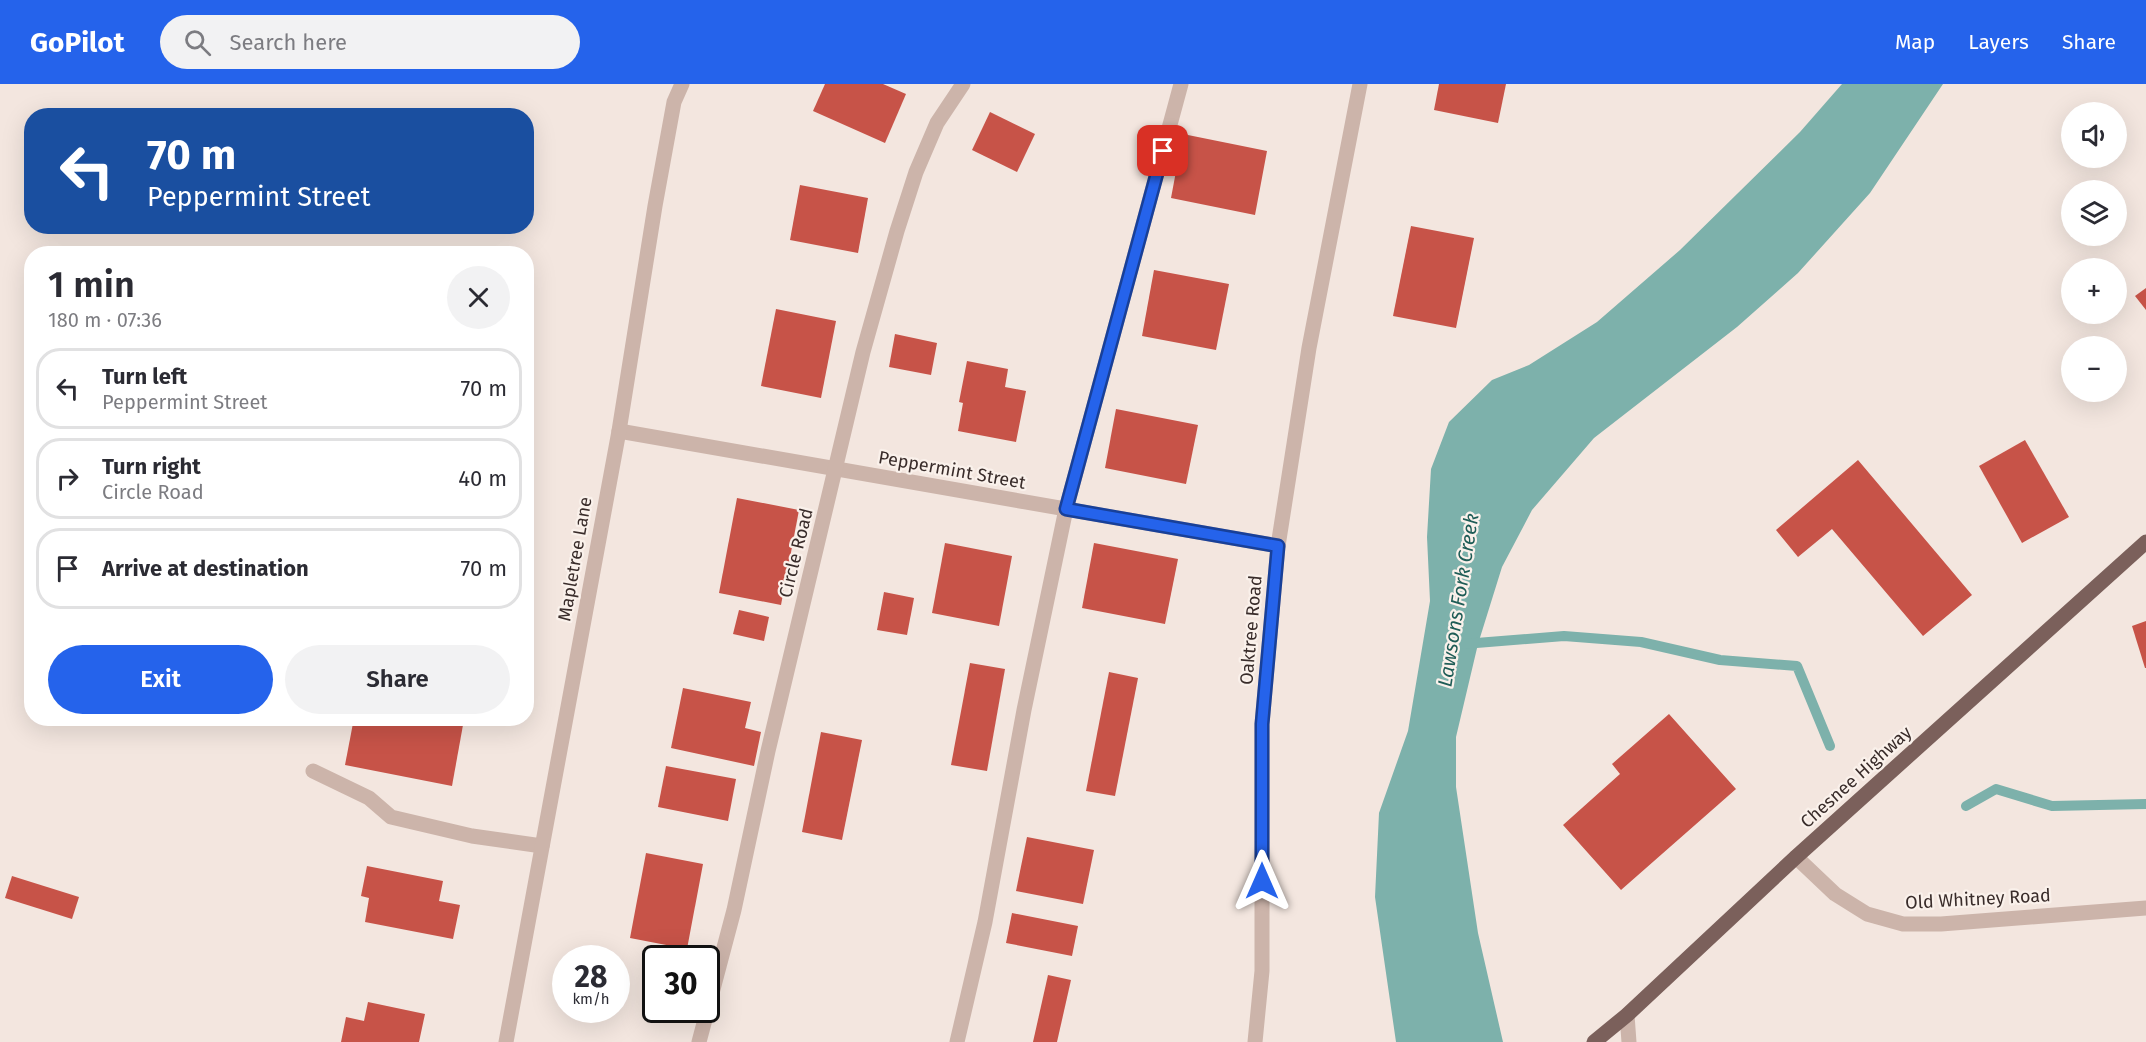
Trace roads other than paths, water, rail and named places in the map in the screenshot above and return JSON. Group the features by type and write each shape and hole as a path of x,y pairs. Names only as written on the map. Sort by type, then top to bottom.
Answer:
{"main road":[{"name":"Chesnee Highway","path":"1594,1042 1627,1015 1796,857 2146,542"}],"street":[{"name":"Mapletree Lane","path":"506,1042 619,431 674,102 682,84"},
{"name":"Circle Road","path":"699,1042 734,910 768,751 837,469 863,352 916,172 937,123 963,84"},
{"path":"957,1042 985,922 1024,710 1066,509 1181,84"},
{"name":"Oaktree Road","path":"1255,1042 1262,970 1262,724 1278,546 1309,348 1360,84"},
{"name":"Peppermint Street","path":"619,431 1278,546"},
{"path":"313,771 369,798 392,817 472,836 542,846"},
{"name":"Old Whitney Road","path":"1796,857 1835,894 1867,914 1904,924 1941,924 2146,908"},
{"path":"1627,1015 1629,1042"}],"water":[{"name":"Lawsons Fork Creek","path":"1842,84 1943,84 1870,193 1798,273 1737,327 1594,438 1532,510 1502,567 1478,644 1456,737 1456,787 1478,933 1503,1042 1396,1042 1375,897 1379,813 1408,731 1430,601 1427,537 1431,469 1449,422 1492,380 1529,365 1597,322 1680,250 1800,132"}],"waterway":[{"name":"Lawsons Fork Creek","path":"1464,644 1564,636 1641,642 1720,660 1797,666 1830,746"},
{"path":"1966,806 1996,789 2052,806 2146,804"}]}
